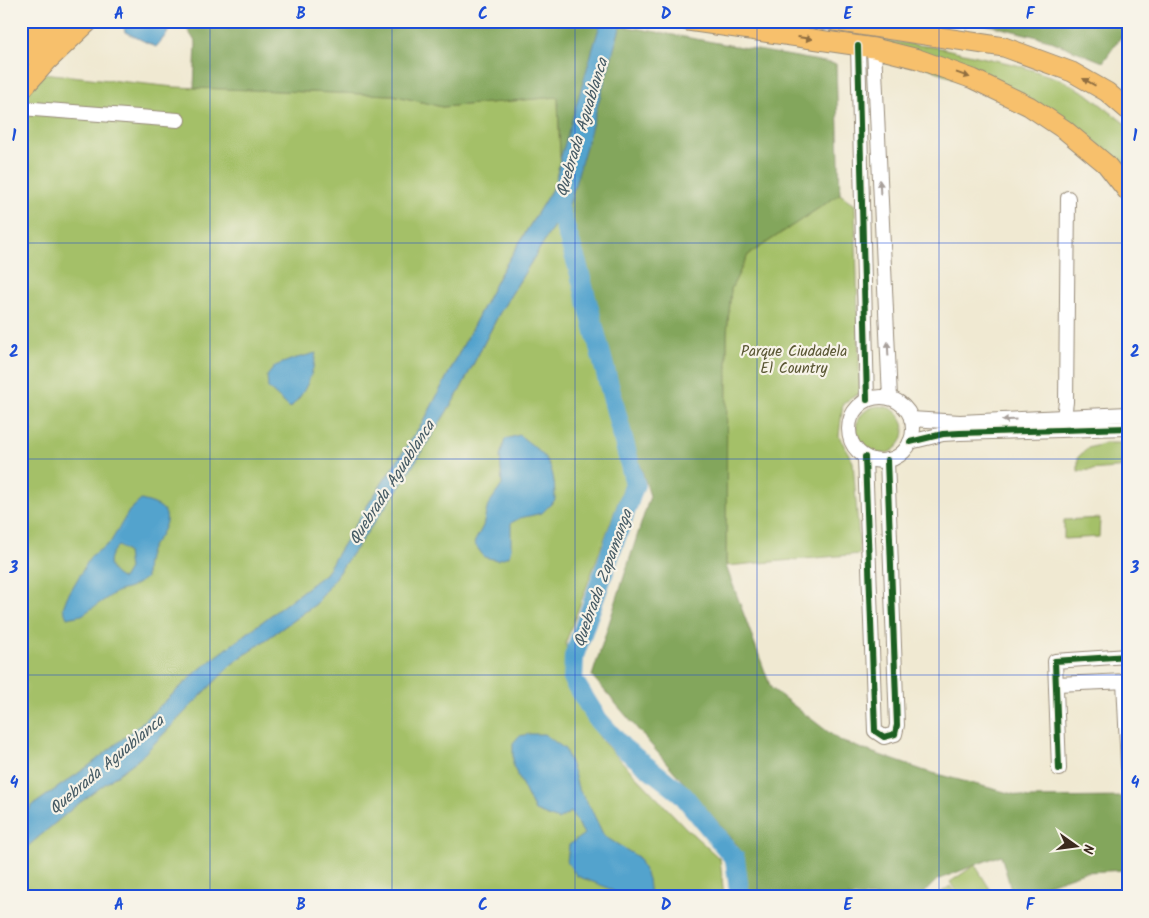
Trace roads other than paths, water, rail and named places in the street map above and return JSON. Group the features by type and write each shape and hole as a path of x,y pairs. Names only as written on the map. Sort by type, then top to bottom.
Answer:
{"highway":[{"path":"21,52 41,21"},
{"path":"21,83 61,21"},
{"path":"21,89 88,21"}],"main road":[{"path":"688,21 866,47 918,59 1001,91 1058,125 1112,168 1128,170"},
{"path":"834,21 1004,47 1072,72 1107,92 1128,110"},
{"path":"1106,164 1128,192"}],"street":[{"path":"866,47 890,398"},
{"path":"866,47 867,400"},
{"path":"21,108 178,120"},
{"path":"1064,417 1066,402 1068,198"},
{"path":"890,398 903,406 911,419 913,426 910,442 901,454 887,460 872,460 865,457 854,446 849,432 849,424 855,410 867,400 890,398"},
{"path":"910,442 943,434 1045,424 1064,417 1128,414"},
{"path":"911,419 1128,428"},
{"path":"865,457 875,731 884,737 894,734 897,725 887,460"},
{"path":"1059,769 1055,661 1128,656"},
{"path":"1056,684 1126,681 1128,767"}],"water":[{"path":"127,21 172,22 167,34 156,47 125,32 124,27"},
{"name":"Quebrada Aguablanca","path":"601,21 622,21 570,202 499,314 459,392 401,485 316,604 232,664 140,758 74,807 21,852 21,819 33,805 90,765 136,728 200,669 325,574 363,512 426,417 499,276 555,184 560,160"},
{"path":"316,353 308,383 290,408 268,388 267,376 275,366"},
{"path":"519,435 543,455 548,462 555,487 555,500 542,513 520,518 511,523 511,548 509,556 497,560 484,557 474,543 483,526 488,505 502,485 500,456 505,439"},
{"path":"141,500 155,504 164,510 166,514 165,526 149,554 146,578 130,588 116,592 82,615 67,618 63,608 67,597 91,556 110,543 129,511","holes":["118,546 127,552 129,569 123,579 113,572 109,560"]},
{"path":"544,734 565,749 578,788 604,836 638,857 648,879 650,897 623,897 606,887 577,876 567,862 569,845 584,834 571,812 558,820 535,811 513,766 513,743 519,736"}],"waterway":[{"name":"Quebrada Zapamanga","path":"558,205 578,267 635,484 574,656 573,680 598,720 622,747 682,794 735,859 740,897"}],"park label":[{"name":"Parque Ciudadela El Country","path":"794,360"}]}
